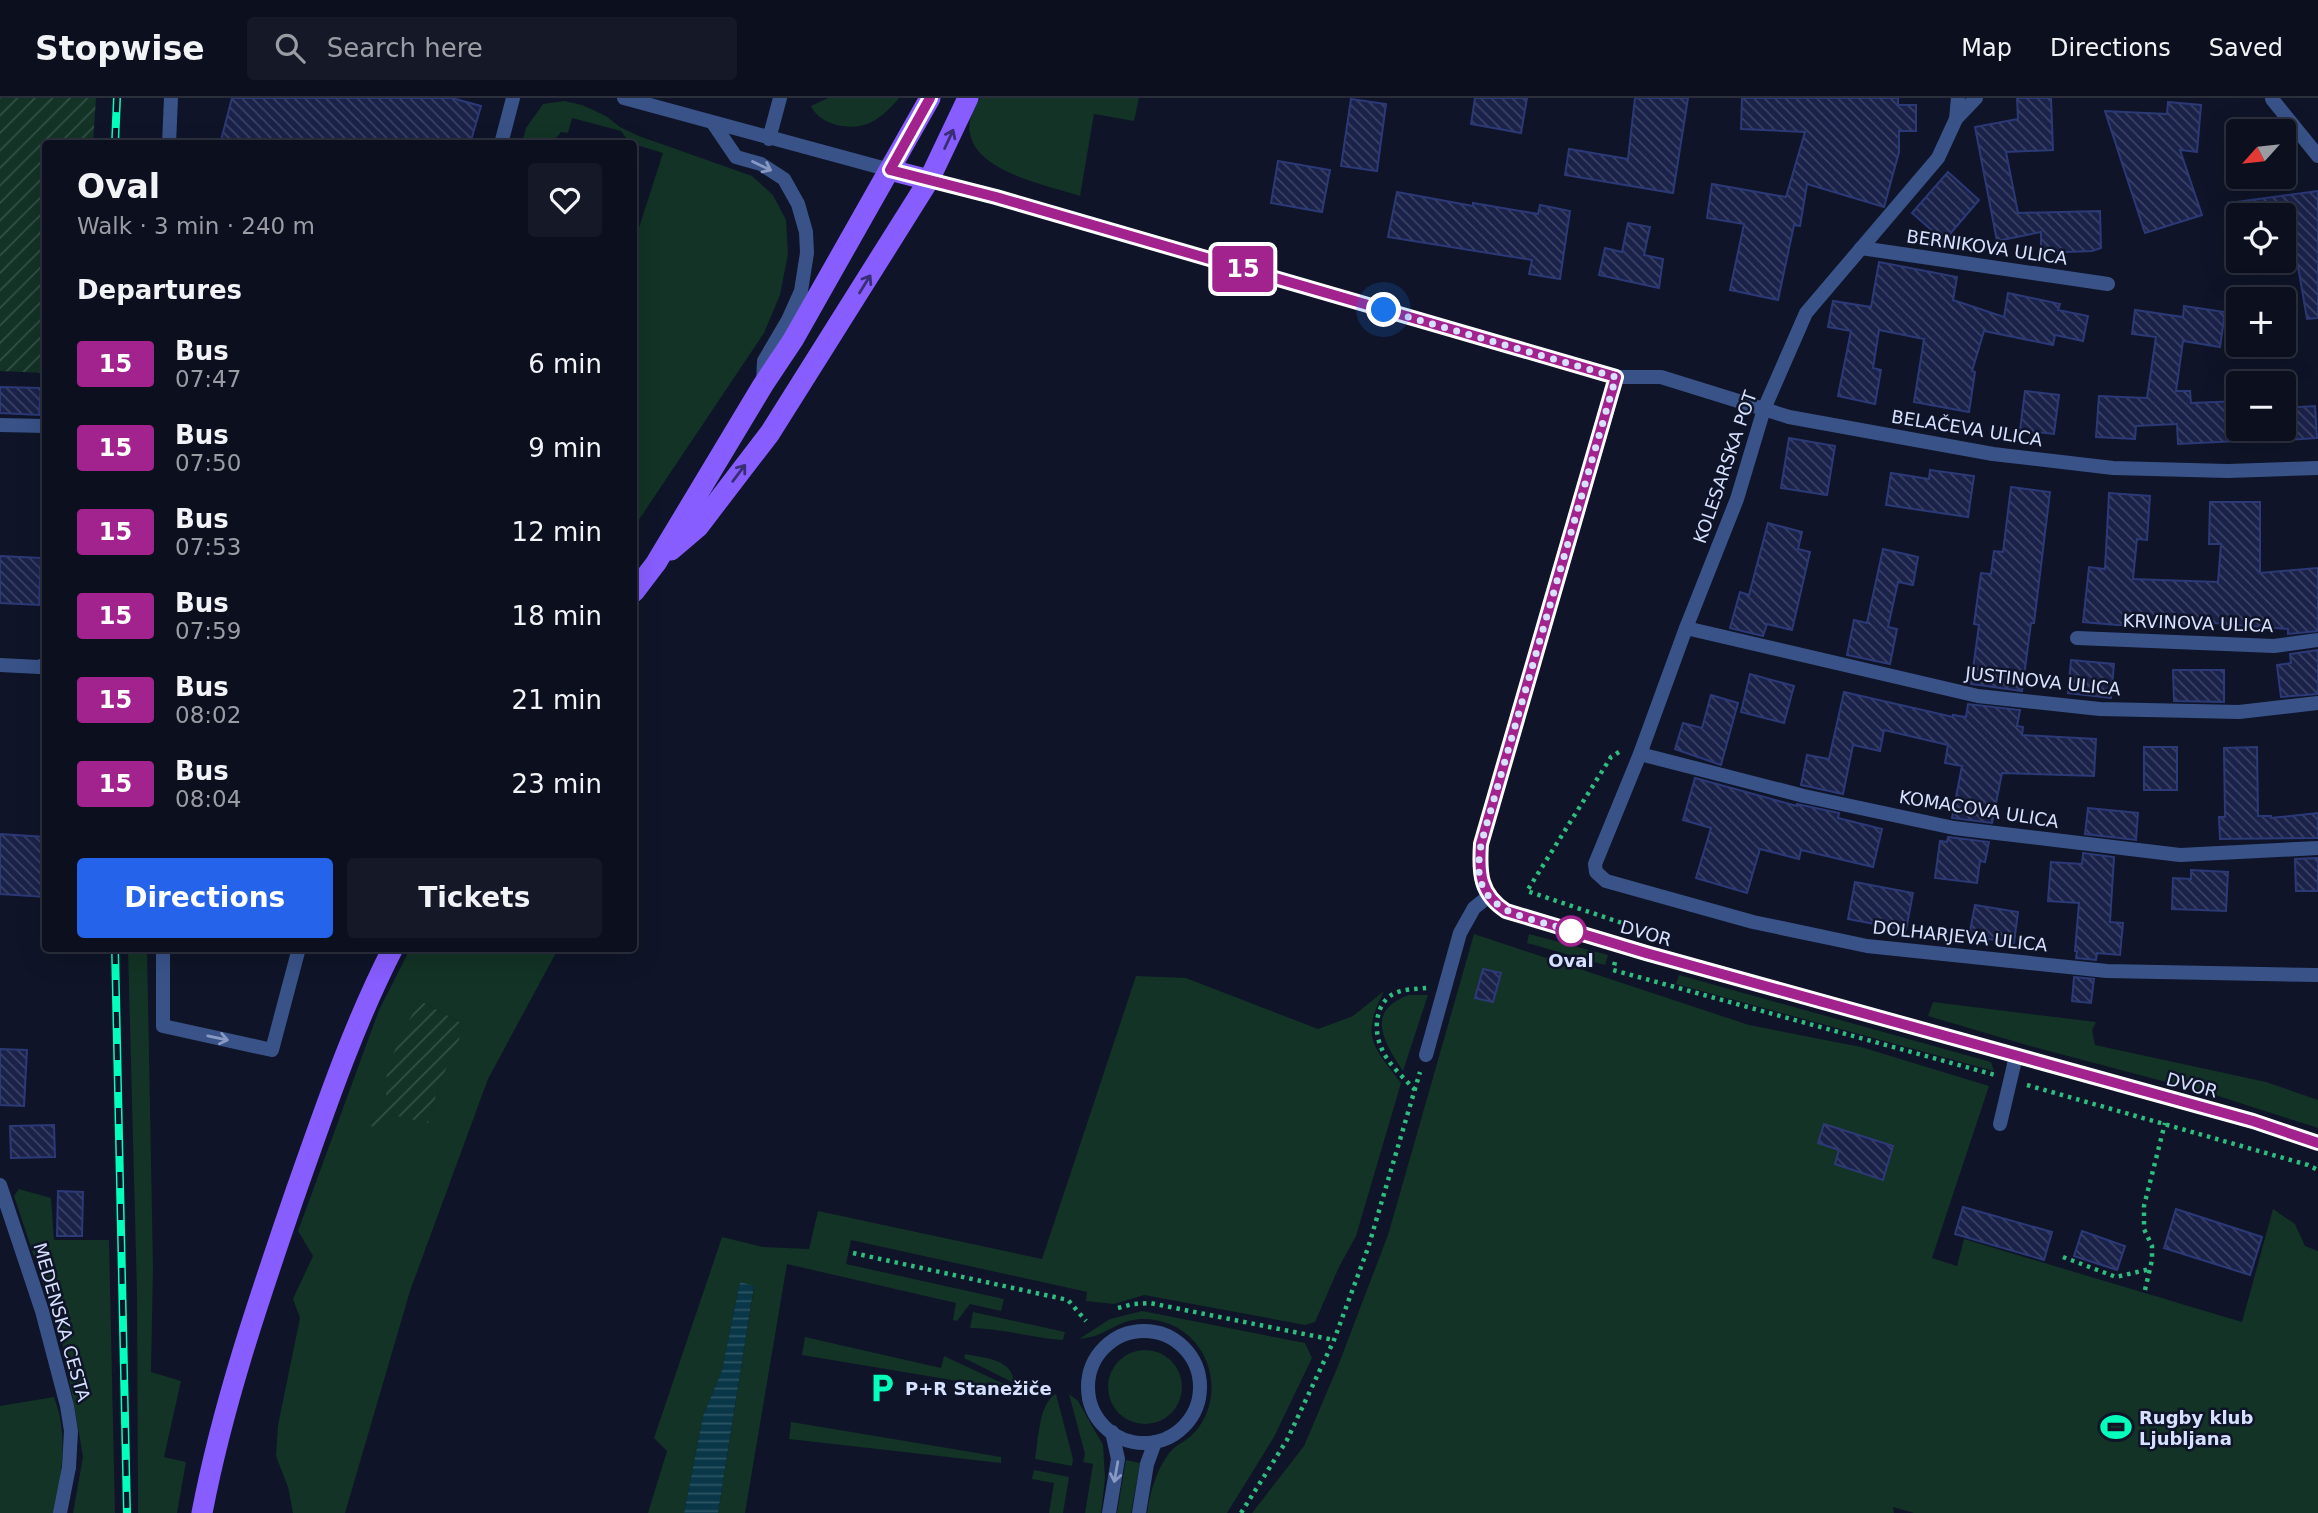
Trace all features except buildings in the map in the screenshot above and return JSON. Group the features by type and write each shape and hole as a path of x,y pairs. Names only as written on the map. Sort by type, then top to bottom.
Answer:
{"main road":[{"path":"637,588 656,563 793,340 930,98"},
{"path":"656,563 698,527 770,433 929,180 968,98"},
{"path":"890,170 929,180"},
{"path":"202,1513 240,1365 280,1237 357,1025 391,952"}],"street":[{"path":"169,140 171,98"},
{"path":"502,140 513,98"},
{"path":"624,98 644,101 769,139 890,170"},
{"path":"769,139 779,98"},
{"name":"KOLESARSKA POT","path":"1606,881 1596,872 1595,863 1640,754 1737,499 1764,409 1807,313 1938,158 1956,119 1958,98"},
{"path":"1956,119 1976,98"},
{"path":"2270,98 2288,98"},
{"path":"2270,98 2318,156"},
{"path":"713,123 736,157 761,164 784,180 798,204 806,232 807,253 801,291 764,361 763,385"},
{"name":"BELAČEVA ULICA","path":"929,180 996,197 1616,377 1661,377 1789,417 1993,454 2113,468 2228,471 2318,468"},
{"name":"BERNIKOVA ULICA","path":"1861,248 2108,284"},
{"path":"1426,1055 1460,933 1474,908 1489,896 1479,871 1481,844 1616,377"},
{"path":"0,425 42,426"},
{"name":"JUSTINOVA ULICA","path":"1686,628 1978,696 2114,710 2239,712 2318,704"},
{"name":"KRVINOVA ULICA","path":"2077,638 2274,646 2318,640"},
{"path":"0,665 42,665"},
{"name":"KOMACOVA ULICA","path":"1640,754 1804,796 1954,828 2180,855 2318,848"},
{"name":"DOLHARJEVA ULICA","path":"1606,881 1753,922 1867,946 2107,971 2318,975"},
{"name":"DVOR","path":"1489,896 1496,904 1513,913 1632,949 2263,1124 2318,1143"},
{"path":"163,952 163,1026 272,1050 298,952"},
{"path":"2000,1124 2016,1056"},
{"name":"MEDENSKA CESTA","path":"0,1185 42,1311 67,1406 71,1430 69,1467 61,1513"},
{"path":"1136,1332 1155,1332 1172,1339 1187,1351 1197,1368 1200,1387 1197,1405 1187,1422 1173,1434 1155,1441 1135,1442 1112,1432 1097,1416 1092,1405 1089,1385 1094,1362 1104,1349 1118,1338 1136,1332"},
{"path":"1109,1513 1118,1459 1112,1432"},
{"path":"1139,1513 1147,1464 1155,1441"}],"path":[{"path":"1625,924 1527,891 1611,757 1622,750 1640,754"},
{"path":"1613,970 2165,1123 2296,1161 2318,1170"},
{"path":"1415,1090 1388,1060 1380,1046 1377,1016 1391,994 1445,986"},
{"path":"1241,1513 1287,1440 1334,1340 1368,1248 1426,1055"},
{"path":"2145,1290 2152,1246 2144,1229 2144,1206 2165,1123"},
{"path":"853,1253 1068,1300 1086,1321"},
{"path":"2063,1257 2116,1277 2150,1269"},
{"path":"1118,1308 1150,1303 1334,1340"}],"green space":[{"path":"0,98 96,98 93,140 42,140 42,373 0,371"},
{"path":"828,98 899,98 874,121 849,127 827,121 811,106"},
{"path":"980,98 1139,98 1134,121 1094,114 1080,196 1016,176 986,158 975,147 969,129"},
{"path":"564,101 582,105 639,136 752,176 773,195 786,220 788,254 780,295 764,333 637,523 637,234 663,153 637,145 637,140 628,140 621,131 572,118 568,133 561,132 555,140 523,140 526,128 543,104"},
{"path":"1474,934 1749,1025 1861,1047 1989,1086 1932,1258 1957,1266 1964,1239 2242,1322 2273,1209 2295,1224 2305,1246 2318,1251 2318,1513 1914,1513 1893,1507 1894,1513 1252,1513 1304,1446 1338,1366 1388,1235"},
{"path":"1529,934 1608,955 1605,965 1527,943"},
{"path":"128,952 147,952 153,1266 151,1372 181,1381 164,1457 186,1462 177,1513 138,1513 137,1294"},
{"path":"408,952 556,952 488,1079 410,1291 345,1513 293,1513 288,1487 276,1456 278,1425 300,1318 293,1299 313,1256 298,1231 379,1010","holes":["419,1000 463,1024 440,1082 428,1122 392,1115 370,1126 382,1105"]},
{"path":"1679,975 1991,1062 1994,1071 1676,984"},
{"path":"1136,976 1186,978 1318,1029 1353,1016 1384,991 1373,1019 1373,1040 1401,1083 1356,1236 1315,1322 1305,1325 1144,1295 1114,1304 1086,1301 1087,1292 851,1240 846,1264 1004,1299 1001,1311 970,1304 957,1321 953,1320 956,1303 787,1264 745,1513 718,1513 754,1287 740,1282 722,1370 703,1416 684,1513 648,1513 667,1451 654,1438 722,1237 763,1247 809,1249 818,1211 1042,1259"},
{"path":"1409,995 1428,995 1403,1071 1385,1039 1382,1019 1386,1010 1395,1002"},
{"path":"419,1000 463,1024 458,1043 440,1082 428,1123 392,1115 384,1129 370,1126 386,1095 387,1067"},
{"path":"1933,1002 2096,1022 2092,1030 2095,1045 2266,1082 2318,1100 2318,1128 2215,1095 1928,1016"},
{"path":"19,1189 51,1198 54,1240 109,1240 115,1513 73,1513 83,1457 79,1433 62,1341 14,1196"},
{"path":"1142,1311 1305,1343 1312,1358 1274,1437 1227,1513 1147,1513 1160,1467 1172,1450 1191,1436 1202,1423 1211,1399 1212,1386 1207,1362 1201,1350 1188,1335 1169,1324 1147,1319 1134,1320 1095,1336 1079,1339 1110,1319"},
{"path":"973,1312 1065,1332 1063,1340 970,1328"},
{"path":"805,1337 941,1368 944,1356 1006,1385 1006,1389 802,1355"},
{"path":"1145,1350 1159,1353 1171,1361 1179,1373 1182,1387 1179,1401 1171,1413 1159,1421 1145,1424 1131,1421 1119,1413 1111,1401 1108,1387 1111,1373 1119,1361 1131,1353"},
{"path":"965,1354 1003,1364 1008,1368 1014,1383 964,1358"},
{"path":"1056,1394 1073,1459 1072,1466 1035,1459 1043,1414 1050,1398"},
{"path":"1069,1394 1078,1401 1103,1445 1105,1478 1101,1513 1085,1513 1093,1464 1083,1462 1085,1454"},
{"path":"54,1397 59,1411 62,1440 55,1513 0,1513 0,1406"},
{"path":"791,1422 1001,1457 1001,1463 789,1439"},
{"path":"1126,1460 1140,1463 1131,1513 1117,1513"},
{"path":"1034,1470 1069,1477 1063,1513 1049,1513 1054,1483 1032,1479"}],"water":[{"path":"740,1282 754,1286 718,1513 684,1513 703,1416 722,1370"}],"railway":[{"path":"115,140 117,98"},
{"path":"115,952 127,1513"}],"bus line":[{"name":"15","path":"930,98 890,170 996,197 1616,377 1481,844 1479,871 1482,884 1496,904 1506,911 1619,945 2253,1121 2318,1143"}],"place":[{"name":"Oval","path":"1571,931"},
{"name":"P+R Stanežiče","path":"882,1388"},
{"name":"Rugby klub Ljubljana","path":"2116,1427"}],"route":[{"path":"1384,310 1616,377 1481,844 1479,871 1482,884 1496,904 1506,911 1571,931"}]}
